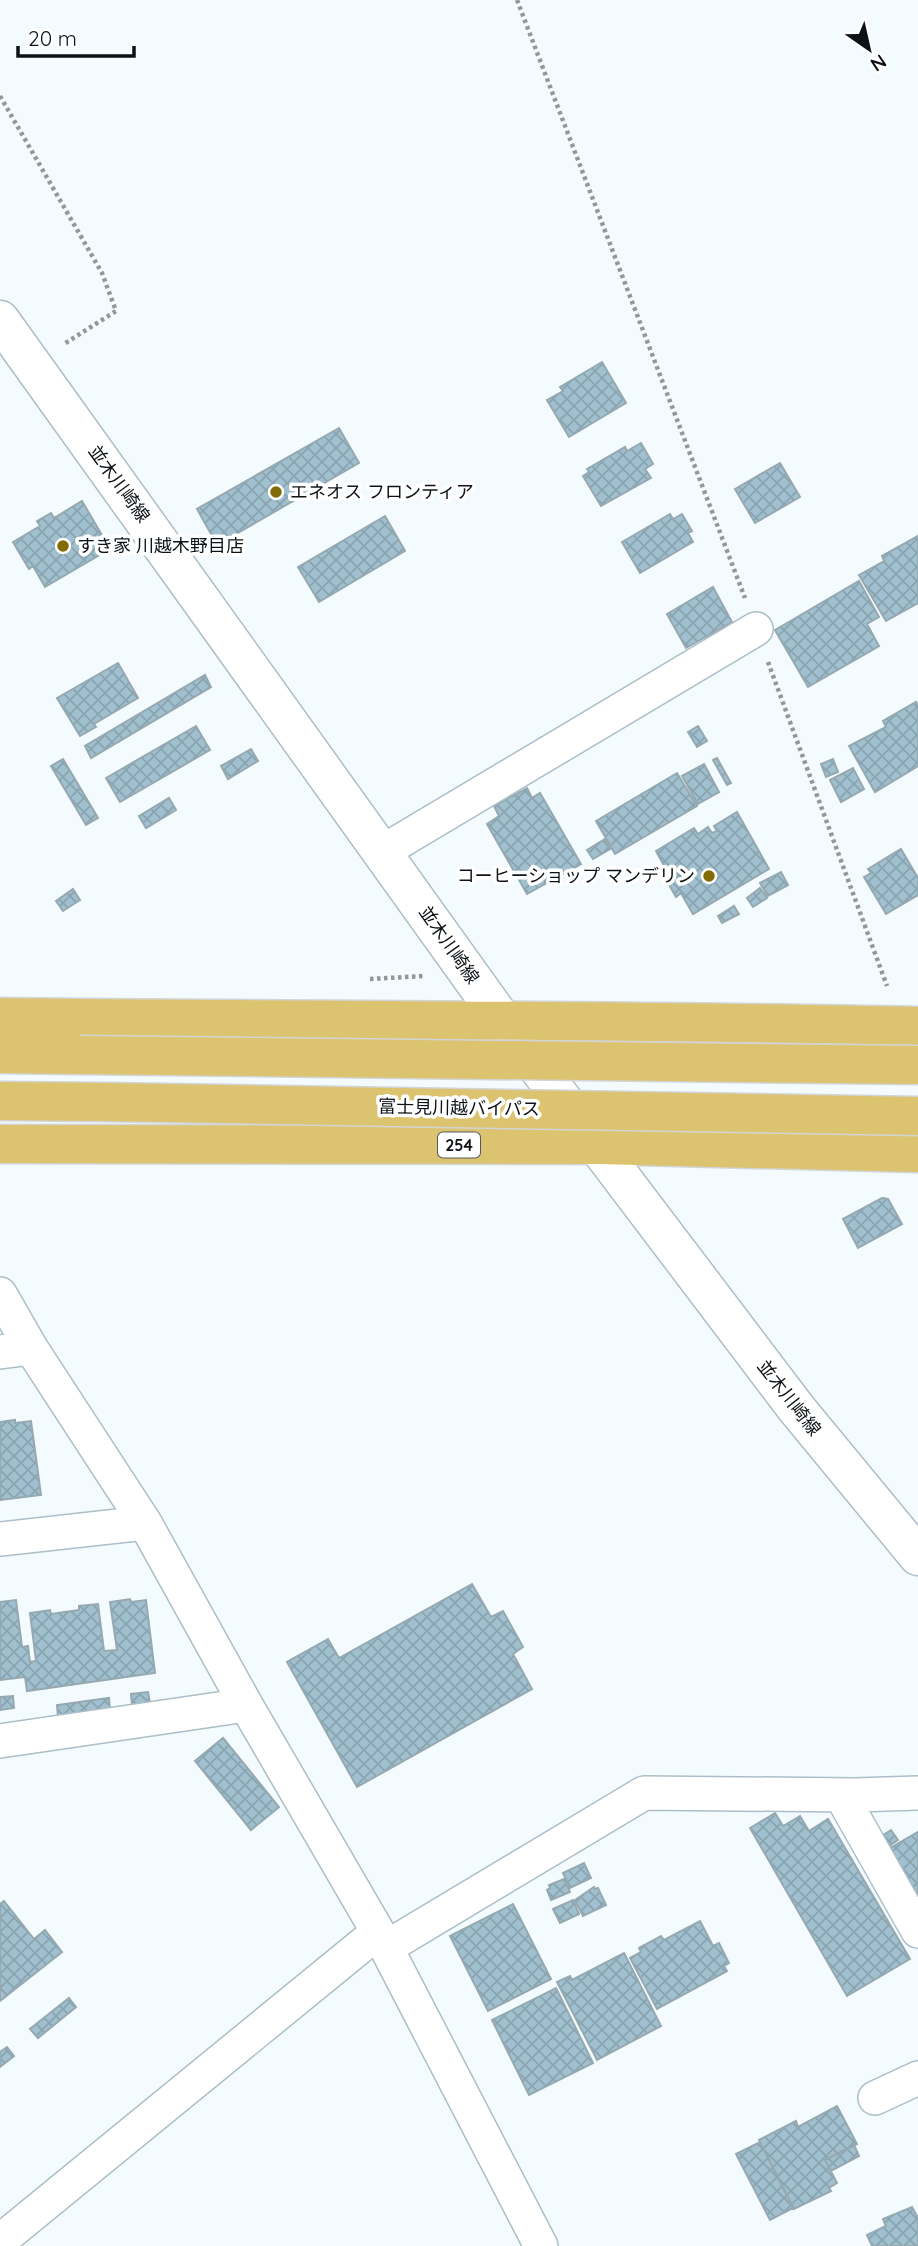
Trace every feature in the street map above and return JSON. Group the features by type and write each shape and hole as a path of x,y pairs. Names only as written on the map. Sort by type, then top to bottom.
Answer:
{"highway":[{"path":"0,1017 910,1026"},
{"path":"0,1054 918,1065"},
{"name":"富士見川越バイパス","path":"0,1101 918,1116"},
{"name":"254","path":"0,1144 599,1146 918,1153"}],"main road":[{"name":"並木川崎線","path":"0,320 502,1020 796,1408 918,1556"}],"street":[{"path":"382,852 756,629"},
{"path":"0,1294 16,1350 145,1523 246,1705 383,1939 541,2246"},
{"path":"0,1539 145,1523"},
{"path":"0,1741 246,1705"},
{"path":"0,2241 383,1939 643,1793 918,1793"},
{"path":"841,1795 918,1931"},
{"path":"875,2098 918,2078"}],"path":[{"path":"517,0 910,1026"},
{"path":"0,96 102,273 116,312 32,364"}],"building":[{"path":"602,362 626,403 569,437 547,400 563,391 560,387"},
{"path":"339,428 359,463 217,545 197,509"},
{"path":"641,443 653,464 645,469 651,478 601,506 583,476 589,472 587,469 625,447 627,451"},
{"path":"780,463 800,497 755,523 735,489"},
{"path":"82,501 110,549 45,587 33,566 29,569 13,542 40,526 37,521 51,513 54,518"},
{"path":"670,514 673,519 682,514 692,531 688,533 693,542 640,573 622,542"},
{"path":"385,516 405,551 319,602 298,567"},
{"path":"918,536 918,603 886,621 859,575 884,561 882,556"},
{"path":"859,581 879,617 867,624 879,646 808,687 775,630"},
{"path":"713,587 732,622 686,648 667,614"},
{"path":"118,663 138,698 94,724 96,727 80,736 57,698"},
{"path":"205,675 211,687 91,758 85,746"},
{"path":"916,702 918,766 875,792 849,746 886,727 883,721"},
{"path":"196,726 210,750 120,802 106,778"},
{"path":"698,726 707,741 697,747 688,732"},
{"path":"251,749 258,761 228,779 221,766"},
{"path":"717,758 731,783 727,785 713,760"},
{"path":"63,759 98,818 86,825 51,766"},
{"path":"833,759 838,772 826,777 821,764"},
{"path":"704,764 719,792 698,804 682,776"},
{"path":"853,768 864,789 841,802 830,780"},
{"path":"677,773 697,806 615,854 596,821"},
{"path":"527,788 532,798 540,793 581,864 527,894 487,824 499,816 494,806"},
{"path":"169,798 176,810 146,828 139,816"},
{"path":"737,812 769,869 693,914 681,893 676,897 664,876 668,873 656,851 694,828 698,834 708,827 712,833 717,831 714,826"},
{"path":"605,839 610,849 593,859 587,850"},
{"path":"901,849 918,878 918,895 886,914 864,877 871,873 868,869"},
{"path":"781,872 788,885 768,896 760,883"},
{"path":"760,888 767,898 753,907 747,898"},
{"path":"73,889 80,900 63,911 56,901"},
{"path":"734,906 739,914 722,923 718,916"},
{"path":"882,1198 888,1199 902,1224 858,1248 843,1219"},
{"path":"15,1420 15,1423 31,1421 41,1495 0,1500 0,1422"},
{"path":"472,1584 491,1617 503,1611 523,1647 513,1654 532,1689 357,1787 287,1662 328,1639 339,1658"},
{"path":"130,1599 131,1602 146,1600 155,1673 27,1691 25,1677 0,1680 0,1602 16,1600 22,1647 28,1646 30,1662 36,1661 30,1613 50,1610 51,1614 98,1604 104,1651 117,1650 110,1602"},
{"path":"148,1692 150,1703 132,1705 131,1694"},
{"path":"13,1696 14,1708 0,1710 0,1697"},
{"path":"109,1698 110,1710 58,1717 57,1705"},
{"path":"223,1738 279,1807 251,1830 195,1761"},
{"path":"775,1813 783,1826 800,1816 809,1831 828,1819 910,1959 847,1996 750,1828"},
{"path":"891,1830 898,1840 889,1846 883,1835"},
{"path":"918,1832 918,1897 890,1848"},
{"path":"584,1863 591,1878 570,1888 563,1873"},
{"path":"564,1879 570,1892 551,1900 547,1890 549,1885"},
{"path":"594,1887 598,1888 606,1905 583,1916 575,1900"},
{"path":"573,1900 579,1914 560,1923 553,1909"},
{"path":"4,1901 34,1939 45,1930 62,1952 0,2001 0,1904"},
{"path":"513,1904 551,1979 488,2011 450,1936"},
{"path":"700,1921 713,1946 719,1943 729,1963 724,1966 727,1971 657,2009 630,1958 641,1952 639,1948 661,1936 664,1940"},
{"path":"624,1953 661,2026 597,2060 557,1982 570,1976 572,1980"},
{"path":"556,1988 593,2063 529,2095 492,2020"},
{"path":"69,1998 76,2007 38,2038 30,2029"},
{"path":"7,2047 14,2056 0,2067 0,2052"},
{"path":"837,2106 857,2144 825,2160 837,2183 829,2188 831,2191 794,2209 759,2140 796,2121 798,2127"},
{"path":"760,2142 793,2208 770,2220 736,2154"},
{"path":"854,2145 859,2156 831,2171 825,2160"},
{"path":"912,2207 918,2218 918,2246 872,2246 867,2235 886,2226 883,2219"}],"place":[{"name":"エネオス フロンティア","path":"276,492"},
{"name":"すき家 川越木野目店","path":"63,546"},
{"name":"コーヒーショップ マンデリン","path":"709,876"}]}
